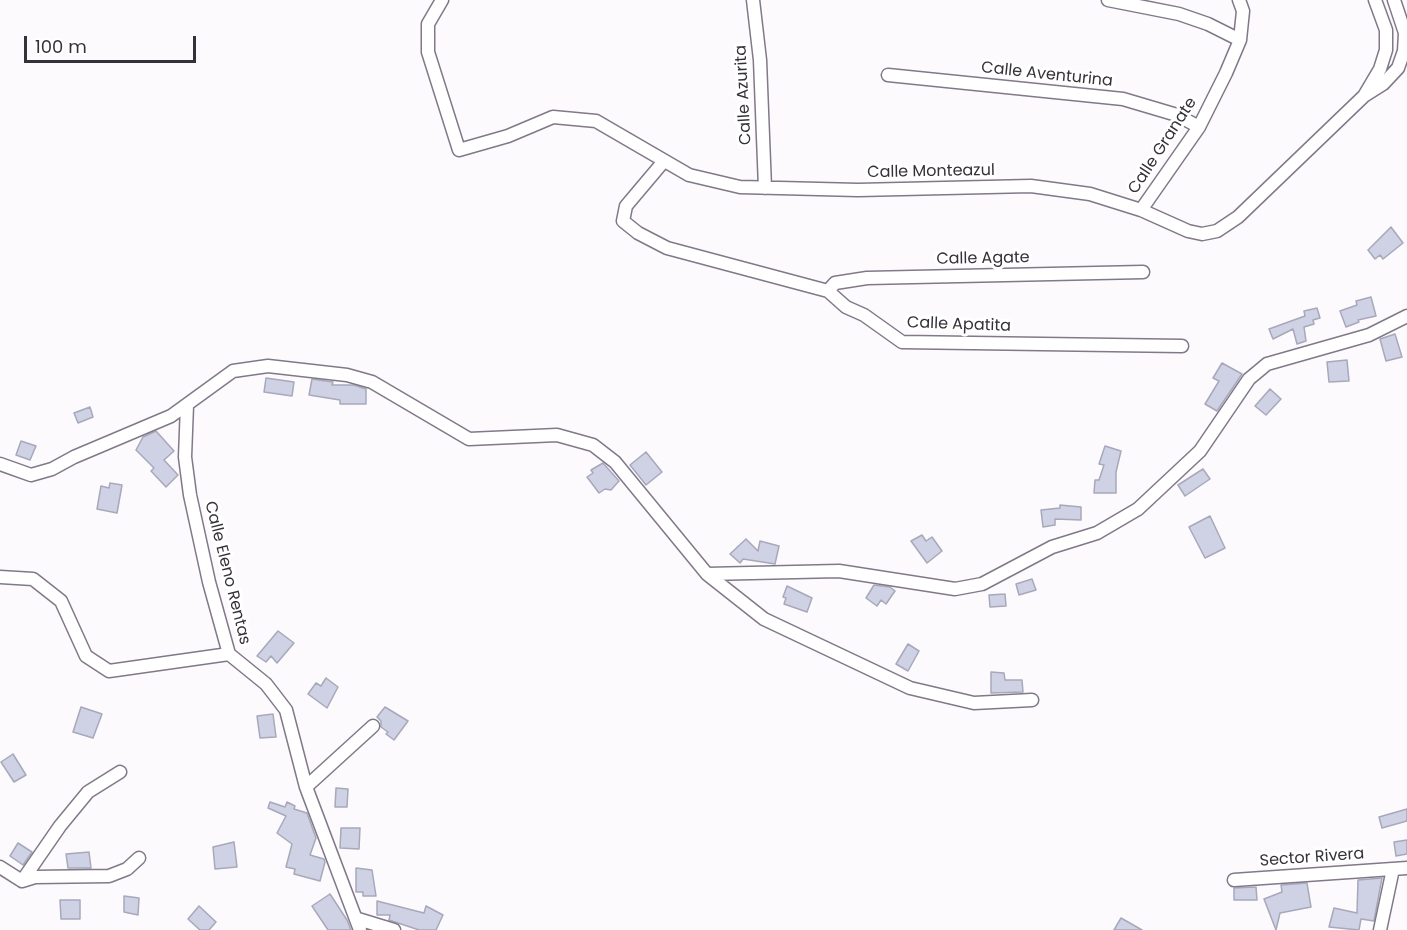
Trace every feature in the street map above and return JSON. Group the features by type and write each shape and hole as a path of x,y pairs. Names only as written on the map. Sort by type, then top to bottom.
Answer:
{"street":[{"name":"Calle Monteazul","path":"442,0 428,24 428,52 459,150 508,136 553,117 596,121 688,175 740,187 858,190 1031,186 1090,194 1141,210 1188,231 1202,234 1217,231 1238,217 1364,96 1383,84 1398,68 1404,51 1405,33 1404,20 1394,0"},
{"name":"Calle Azurita","path":"753,0 760,60 765,188"},
{"path":"1108,0 1179,14 1240,39"},
{"name":"Calle Granate","path":"1141,210 1199,127 1240,39 1243,11 1239,0"},
{"name":"Calle Monteazul","path":"1364,96 1380,69 1386,50 1384,27 1375,0"},
{"path":"1384,27 1404,20"},
{"name":"Calle Aventurina","path":"888,75 1123,99 1177,115 1199,127"},
{"name":"Calle Apatita","path":"664,161 626,206 623,221 638,233 667,248 828,291 846,307 864,315 902,342 1182,346"},
{"name":"Calle Agate","path":"828,291 835,283 867,278 1143,272"},
{"path":"707,574 839,571 955,589 982,584 1052,547 1097,533 1138,509 1200,451 1250,379 1267,364 1369,335 1407,316"},
{"path":"0,464 31,475 52,470 74,457 171,416 233,371 268,366 347,375 372,382 469,439 557,435 593,445 615,462 707,574 764,619 910,688 974,703 1032,700"},
{"name":"Calle Eleno Rentas","path":"187,405 185,456 190,495 209,582 229,654 266,684 286,710 306,787 359,924"},
{"path":"0,577 33,579 61,601 86,656 109,671 229,654"},
{"path":"306,787 373,726"},
{"path":"22,881 60,826 88,792 120,772"},
{"path":"0,867 22,881 35,878 109,876 127,869 139,858"},
{"name":"Sector Rivera","path":"1234,880 1407,868"},
{"path":"1380,930 1392,869"},
{"path":"359,924 394,930"}],"building":[{"path":"1391,227 1403,243 1383,259 1380,255 1375,259 1368,250"},
{"path":"1371,297 1376,316 1358,320 1359,322 1346,327 1340,311 1357,305 1356,301"},
{"path":"1317,308 1320,318 1313,320 1314,324 1304,327 1306,341 1297,344 1293,329 1273,339 1269,329 1305,316 1304,311"},
{"path":"1395,334 1402,357 1386,361 1380,339"},
{"path":"1347,360 1349,381 1329,382 1327,362"},
{"path":"1222,363 1242,374 1217,411 1205,404 1219,381 1213,378"},
{"path":"266,378 294,382 292,396 264,392"},
{"path":"312,379 333,382 332,385 354,385 366,389 366,404 340,404 340,400 309,395"},
{"path":"1270,389 1281,399 1266,415 1255,406"},
{"path":"90,407 93,417 78,423 74,413"},
{"path":"156,431 174,451 164,460 178,475 166,487 151,471 154,468 136,450 143,437"},
{"path":"21,441 36,446 30,460 16,455"},
{"path":"1105,446 1121,451 1116,472 1116,493 1094,493 1095,480 1099,480 1104,465 1099,464"},
{"path":"646,452 662,472 646,485 630,465"},
{"path":"603,463 619,481 611,490 605,489 599,493 587,477 593,473 591,470"},
{"path":"1203,469 1210,479 1185,496 1178,485"},
{"path":"110,483 122,485 117,513 97,509 101,486 109,488"},
{"path":"1060,505 1081,507 1081,520 1055,519 1055,525 1043,527 1041,510 1060,508"},
{"path":"1210,516 1225,548 1205,558 1189,527"},
{"path":"922,535 926,541 932,537 942,551 927,563 911,541"},
{"path":"746,539 758,551 760,541 779,546 775,564 743,559 740,563 730,554"},
{"path":"1032,579 1036,590 1019,595 1016,584"},
{"path":"874,585 890,587 895,591 886,604 881,600 877,606 866,598"},
{"path":"787,586 812,598 807,612 784,604 786,598 783,597"},
{"path":"1005,594 1006,606 990,607 989,595"},
{"path":"278,631 294,643 277,663 271,656 266,662 257,656"},
{"path":"908,644 919,651 908,671 896,664"},
{"path":"991,672 1004,673 1005,680 1022,680 1023,692 991,693"},
{"path":"326,678 338,687 327,708 308,694 316,683 321,686"},
{"path":"81,707 102,714 93,738 73,732"},
{"path":"385,707 408,721 394,740 386,734 388,732 381,727 381,721 377,717"},
{"path":"273,714 276,737 260,738 257,716"},
{"path":"13,754 26,775 14,782 1,762"},
{"path":"336,788 348,789 347,807 335,807"},
{"path":"270,802 285,807 287,802 295,806 294,809 307,813 316,838 310,855 324,859 325,862 320,881 294,874 295,869 286,867 292,844 277,833 286,816 268,808"},
{"path":"1407,809 1407,821 1382,828 1379,817"},
{"path":"341,828 360,828 359,849 340,848"},
{"path":"1407,840 1407,854 1396,856 1394,842"},
{"path":"234,842 237,867 215,869 213,847"},
{"path":"18,843 32,852 23,865 10,856"},
{"path":"89,852 91,868 68,868 66,854"},
{"path":"356,868 372,870 376,896 363,896 363,892 356,892"},
{"path":"1382,878 1374,921 1361,919 1359,930 1329,927 1334,908 1357,913 1358,880"},
{"path":"1307,883 1311,907 1280,913 1276,930 1264,899 1282,892 1281,885"},
{"path":"1256,887 1257,900 1234,900 1234,888"},
{"path":"330,894 351,930 328,930 312,906"},
{"path":"124,896 139,898 138,915 124,912"},
{"path":"60,900 80,900 80,919 61,919"},
{"path":"377,901 424,913 426,906 443,915 436,930 419,930 389,920 390,915 377,915"},
{"path":"199,906 216,922 209,930 200,930 188,919"},
{"path":"1121,918 1142,930 1114,930"}]}
